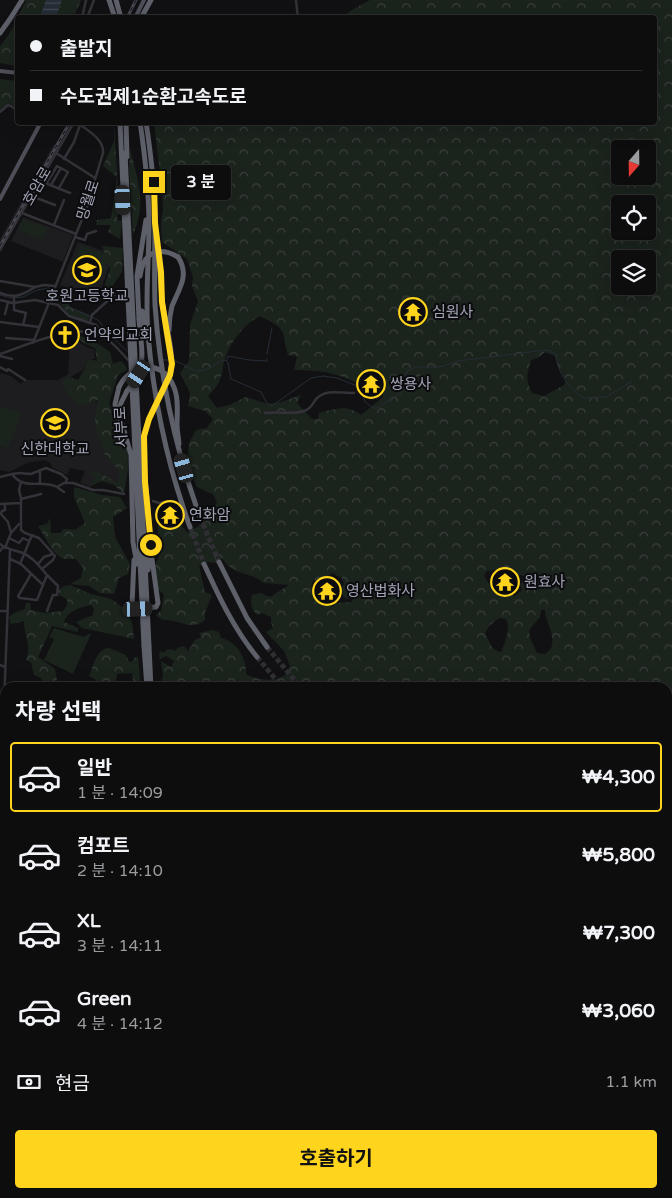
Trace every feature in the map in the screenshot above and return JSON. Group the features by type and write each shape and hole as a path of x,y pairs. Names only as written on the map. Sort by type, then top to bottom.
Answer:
{"highway":[{"path":"0,28 20,0"},
{"path":"0,32 10,20 20,0"},
{"path":"109,0 114,15"},
{"path":"116,0 120,15"},
{"path":"142,15 149,0"},
{"name":"서부로","path":"122,125 122,166 132,325"},
{"name":"서부로","path":"122,125 126,172 144,604 150,682"},
{"path":"140,125 149,207 147,306 154,384 161,426 174,481 190,527"},
{"path":"146,125 153,175 155,304 162,369 180,457 200,517"},
{"path":"149,207 137,276 142,365 139,374 127,391 119,410 131,455 134,542 132,604 133,608 136,609 153,609 158,605 151,545 143,440 147,423 170,375 172,364 162,302 161,272 155,223"},
{"path":"149,342 144,329 140,288 141,268 145,260 154,253 164,251 178,257 184,270 183,282 173,306 168,332"},
{"path":"126,438 115,410 116,398 119,387 126,376 137,369 149,367 163,372 171,380 175,390 175,426"},
{"path":"134,542 144,586"},
{"path":"144,586 151,545"},
{"path":"219,562 254,631 267,647"},
{"path":"204,564 240,636 257,657"},
{"name":"서부로","path":"147,646 147,682"}],"main road":[{"path":"0,71 15,73"},
{"path":"0,199 40,125"}],"street":[{"path":"83,15 86,0"},
{"path":"88,15 94,0"},
{"path":"296,0 298,15"},
{"path":"0,112 8,105 15,108"},
{"name":"호암로","path":"0,250 73,125"},
{"path":"51,185 62,168 80,125"},
{"name":"망월로","path":"49,303 90,196 103,153 100,140 80,125"},
{"path":"56,153 95,178"},
{"path":"46,184 56,166 68,172 59,188"},
{"path":"40,181 70,193"},
{"path":"31,196 55,205"},
{"path":"54,225 64,200"},
{"path":"22,213 54,225 85,240 87,234 96,230"},
{"path":"0,281 6,283 15,282 35,288"},
{"path":"0,293 14,296 44,285 55,286"},
{"path":"90,322 92,315 115,294"},
{"path":"14,296 14,310 26,313 23,325"},
{"path":"0,300 15,303 36,300 59,306 70,317 90,322 97,326 103,336 128,360"},
{"path":"6,314 8,302"},
{"path":"33,341 49,303"},
{"path":"0,322 39,327"},
{"path":"0,355 33,341 71,331 103,336"},
{"path":"6,338 33,341"},
{"path":"0,355 12,359"},
{"path":"0,367 7,371 8,369 25,380"},
{"path":"265,413 302,412 313,406 316,399 328,392 354,393"},
{"path":"0,477 19,473 31,474 46,468 66,477 66,482"},
{"path":"40,470 40,483"},
{"path":"12,474 26,485 48,483 64,492"},
{"path":"21,482 18,490 21,499 20,522 23,532 39,538 55,558 42,569"},
{"path":"57,487 66,482 93,490 124,494"},
{"path":"21,499 41,494"},
{"path":"152,501 159,503 171,501"},
{"path":"0,504 21,503"},
{"path":"5,504 5,510 1,514 8,522 11,533"},
{"path":"0,551 20,522"},
{"path":"20,564 32,535"},
{"path":"9,538 19,543 22,538 30,541"},
{"path":"3,546 25,554 38,564 58,586 57,595 53,595 47,611"},
{"path":"5,682 10,550"},
{"path":"38,564 44,557 53,554"},
{"path":"10,558 20,564 43,585"},
{"path":"31,574 18,597 22,599 37,600 47,575"},
{"path":"0,610 7,611"},
{"path":"0,665 6,667"}],"shaded area":[{"path":"46,0 62,0 57,15 41,15"},
{"path":"54,144 59,148 0,248 0,239"},
{"path":"23,217 73,235 63,262 11,241"},
{"name":"호원고등학교","path":"78,242 113,254 98,299 60,285"},
{"name":"신한대학교","path":"74,339 88,348 94,349 95,359 88,359 83,370 72,376 65,385 76,403 94,400 102,408 128,452 127,463 117,485 101,480 90,487 80,483 85,471 70,468 67,475 52,467 45,460 27,463 9,472 0,470 0,373 11,376 21,384 25,380 58,380 68,374 70,342"}],"green space":[{"path":"26,0 81,0 75,15 18,15"},
{"path":"370,0 672,0 672,682 161,682 163,676 161,661 171,667 174,661 166,656 160,659 159,653 161,651 164,653 166,650 171,649 175,651 179,647 184,646 188,651 195,640 201,637 199,633 213,630 219,632 221,638 236,646 245,662 246,674 250,676 266,680 277,679 286,674 290,666 284,651 266,632 273,628 271,617 262,613 257,615 251,603 252,595 260,593 270,597 289,585 263,583 256,578 234,570 222,558 215,563 208,562 199,566 205,592 212,595 205,613 205,620 201,623 190,625 163,619 156,615 161,611 164,595 157,587 155,566 160,553 157,540 159,516 174,518 188,533 208,519 208,515 217,503 214,495 197,487 187,464 189,443 196,430 207,428 213,419 205,411 188,406 190,393 180,373 189,361 190,325 198,301 192,286 193,277 187,259 162,242 162,189 154,125 657,125 657,15 345,15","holes":["260,316 282,330 288,355 297,356 294,370 326,372 355,382 369,369 382,372 383,397 361,415 351,409 341,408 319,413 318,419 312,419 297,403 301,395 268,404 246,397 217,408 208,396 219,382 228,350 242,330","545,352 555,356 557,364 566,380 564,385 544,396 532,393 527,377 531,360 538,358","494,570 514,576 521,575 526,577 520,584 522,590 515,596 490,585 484,576 487,571","332,573 342,578 344,584 341,589 346,599 355,597 351,602 336,603 333,607 322,595 314,592 311,586 313,581 326,578","541,610 545,610 552,633 551,649 545,654 537,653 530,638 529,630 540,617","499,618 506,619 508,631 501,652 495,650 485,633 490,625"]},
{"path":"15,22 15,66 0,63 0,46"},
{"path":"0,79 15,81 15,107 9,104 0,110"},
{"path":"114,125 119,207 117,220 122,221 120,239 108,232 111,225 96,225 97,220 111,218 117,177 103,166 114,141"},
{"path":"130,149 140,192 140,213 133,235 129,169"},
{"path":"23,219 48,228 42,240 18,229"},
{"path":"81,245 109,256 104,271 75,262"},
{"path":"102,246 123,248 122,272 103,300 99,301 110,269"},
{"path":"57,290 70,307 90,315 88,321 70,315 54,297"},
{"path":"78,335 95,342 110,352 113,364 121,361 127,370 118,375 109,403 127,450 128,469 124,494 114,485 102,481 92,485 95,476 88,473 97,471 117,483 120,472 103,452 97,433 95,417 98,400 79,406 61,383 68,377 78,380 89,359 97,361 95,348 75,338"},
{"path":"0,406 21,411 7,449 0,445"},
{"path":"74,487 102,495 120,497 127,508 113,517 115,537 130,564 128,574 119,578 114,594 100,593 89,586 70,584 81,578 83,568 76,559 63,559 53,551 38,526 47,524 50,518 51,533 60,533 64,529 75,530 85,523 74,497"},
{"path":"70,585 91,594 111,599 121,606 132,622 134,639 82,628 76,622 93,615 94,608 91,605 71,612 64,622 78,628 78,632 52,626 38,657 55,669 57,682 52,680 44,682 41,678 34,675 31,662 26,660 28,645 24,621 11,624 9,617 25,609 26,603 30,603 31,610 45,613 63,611 67,605 67,599 59,595 59,590 64,586"},
{"path":"54,628 84,637 91,634 73,674 44,660 54,639 49,637"},
{"path":"109,648 126,655 129,662 138,657 140,682 133,682 132,673 117,674 116,682 95,682 96,680 89,676 98,654"}],"waterway":[{"path":"0,295 11,298 23,297 37,290 49,288 60,294 69,307 98,320 127,351"},
{"path":"267,354 272,328"},
{"path":"174,361 193,370 204,371 226,360 231,379 261,392 266,402 272,406 311,378 323,376 337,378 361,388 365,402 373,408 377,408 401,393 407,371 416,367 440,367 458,361 546,350 556,355 561,374 583,398 606,397 631,382"},
{"path":"227,359 228,356 249,360 267,361 267,359"},
{"path":"162,360 170,360"}],"tunnel":[{"path":"200,517 219,562"},
{"path":"190,527 204,564"},
{"path":"267,647 296,682"},
{"path":"257,657 278,682"}],"railway":[{"path":"128,15 136,0"},
{"path":"0,246 68,125"}],"place":[{"name":"호원고등학교","path":"87,270"},
{"name":"심원사","path":"413,312"},
{"name":"언약의교회","path":"65,335"},
{"name":"쌍용사","path":"371,384"},
{"name":"신한대학교","path":"55,423"},
{"name":"연화암","path":"170,515"},
{"name":"원효사","path":"505,582"},
{"name":"영산법화사","path":"327,591"}],"route":[{"path":"151,545 143,442 149,419 170,375 172,364 172,354 162,302 161,272 155,223 154,182"}]}
